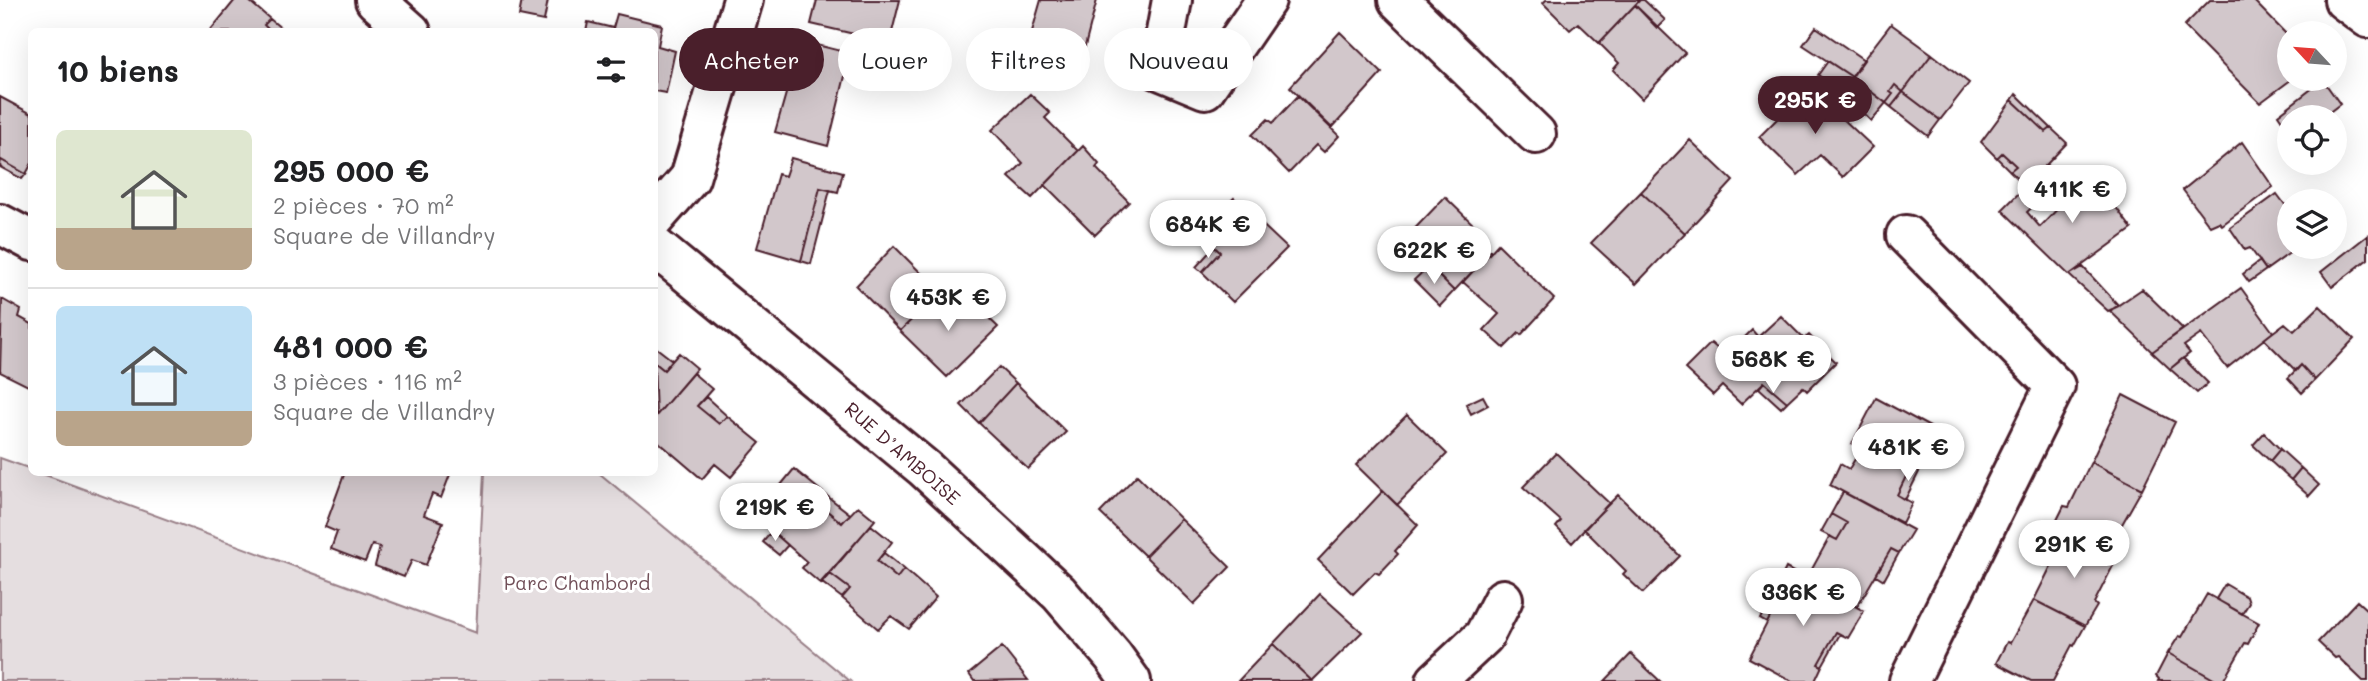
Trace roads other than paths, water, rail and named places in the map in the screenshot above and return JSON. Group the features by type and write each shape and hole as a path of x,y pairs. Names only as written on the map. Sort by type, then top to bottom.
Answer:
{"street":[{"path":"375,0 406,28"},
{"path":"658,214 690,178 743,0"},
{"path":"1172,0 1159,71 1205,89 1266,0"},
{"path":"1398,0 1536,134"},
{"path":"2344,0 2368,18"},
{"path":"0,224 28,239"},
{"path":"1906,235 2055,386 1909,681"},
{"name":"RUE D’AMBOISE","path":"658,249 924,468 1059,593 1132,681"},
{"path":"1436,681 1483,636 1503,599"}],"park label":[{"name":"Parc Chambord","path":"577,582"}]}
